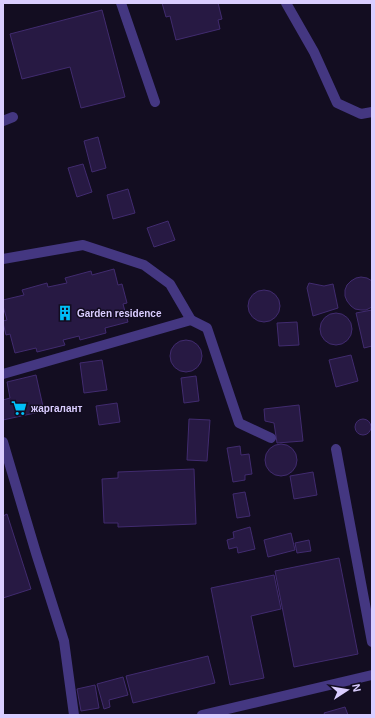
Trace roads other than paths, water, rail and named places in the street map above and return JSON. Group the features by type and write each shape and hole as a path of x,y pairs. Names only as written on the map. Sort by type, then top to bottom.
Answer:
{"street":[{"path":"121,3 155,102"},
{"path":"286,3 314,52 337,103 361,114 372,112"},
{"path":"3,259 83,245 144,264 170,284 191,320 207,328 239,423 271,438"},
{"path":"3,374 191,320"},
{"path":"3,442 64,640 74,715"},
{"path":"336,449 372,642"},
{"path":"202,715 372,676"}],"place":[{"name":"Garden residence","path":"65,313"},
{"name":"жаргалант","path":"19,408"}]}
